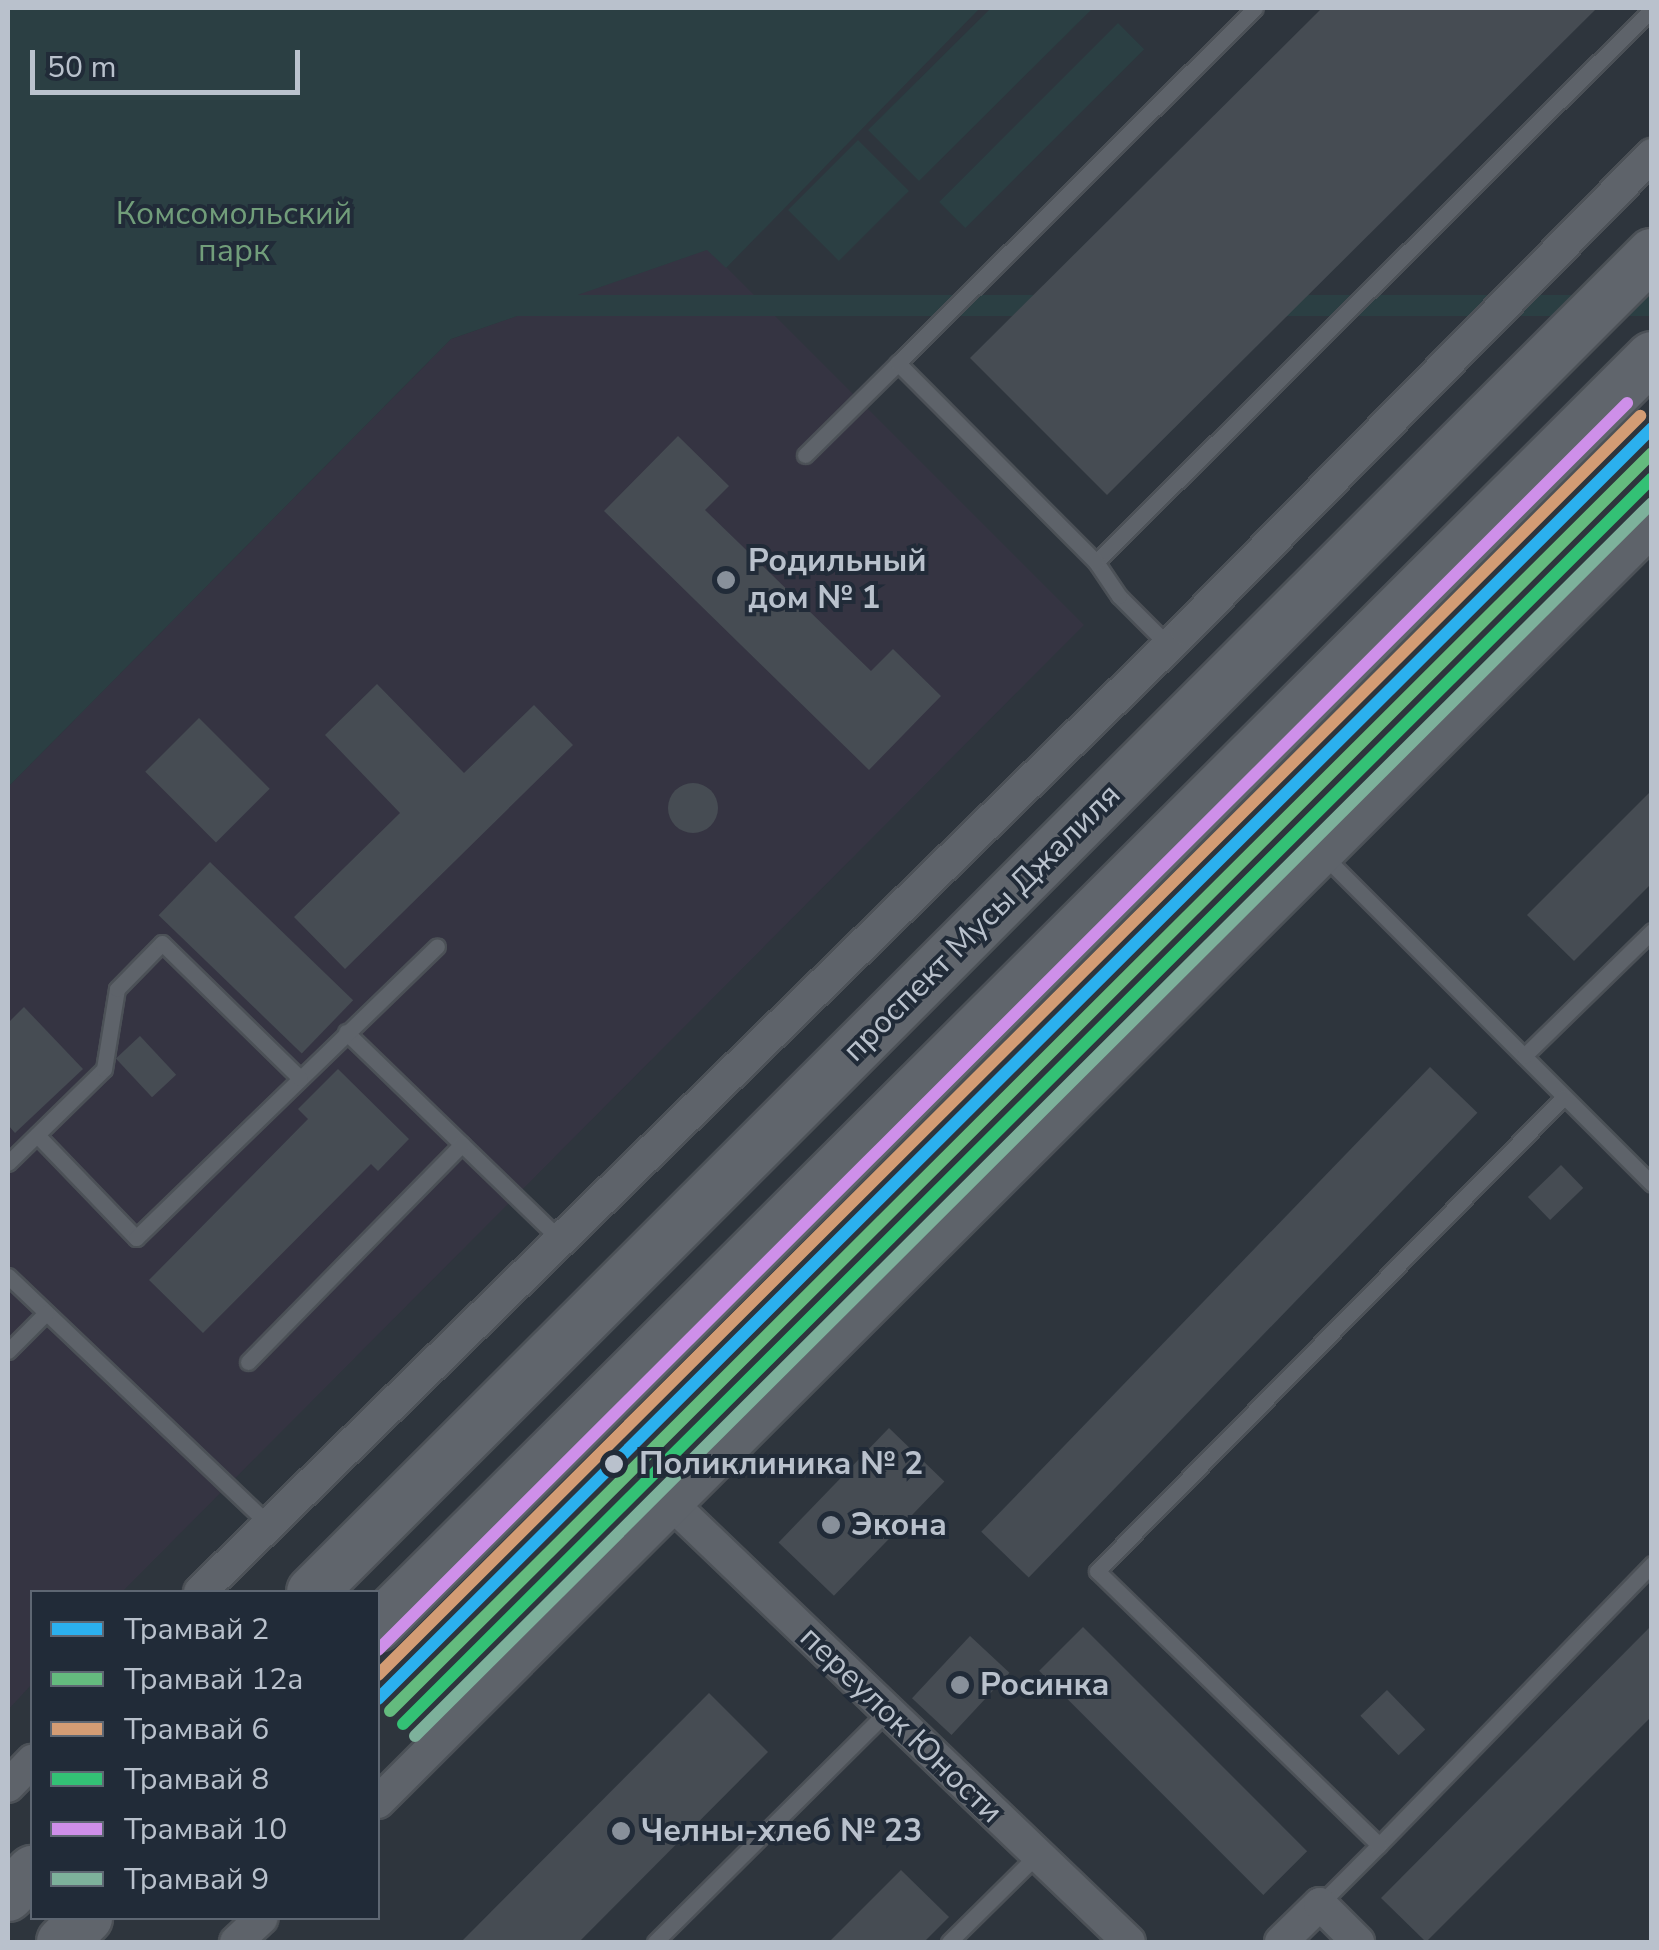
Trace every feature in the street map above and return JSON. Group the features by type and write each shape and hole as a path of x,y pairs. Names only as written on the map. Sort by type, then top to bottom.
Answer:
{"main road":[{"name":"проспект Мусы Джалиля","path":"314,1590 1652,254"},
{"path":"380,1624 1652,357"},
{"path":"8,1896 30,1873"},
{"path":"62,1942 85,1920"}],"street":[{"path":"202,1590 418,1373 563,1242 1169,646 1652,155"},
{"path":"380,1800 1652,530"},
{"name":"переулок Юности","path":"674,1506 1129,1942"},
{"path":"8,1786 30,1763"},
{"path":"1282,1942 1320,1904 1358,1942"},
{"path":"236,1942 260,1920"}],"lane":[{"path":"804,455 1255,8"},
{"path":"1096,562 1652,8"},
{"path":"898,363 1096,562 1119,596 1169,646"},
{"path":"1326,857 1652,1184"},
{"path":"1524,1056 1652,931"},
{"path":"8,1164 104,1070 116,989 162,943 300,1078"},
{"path":"36,1136 136,1238 437,946"},
{"path":"346,1032 563,1242"},
{"path":"1379,1846 1097,1570 1564,1096"},
{"path":"248,1362 462,1144"},
{"path":"8,1276 268,1524"},
{"path":"8,1351 46,1313"},
{"path":"1320,1904 1652,1564"},
{"path":"655,1942 887,1712"},
{"path":"949,1942 1038,1854"}],"shaded area":[{"path":"708,249 1084,625 124,1590 30,1590 30,1686 8,1710 8,787 451,339"}],"green space":[{"name":"Комсомольский парк","path":"8,8 980,8 726,268 707,250 451,339 8,787"},
{"path":"991,8 1093,8 919,181 868,130"},
{"path":"1118,23 1144,49 965,228 939,202"},
{"path":"858,140 909,191 839,261 788,210"},
{"path":"8,295 1651,295 1651,316 8,316"}],"building":[{"path":"1322,8 1597,8 1107,495 970,358"},
{"name":"Родильный дом № 1","path":"678,436 729,486 705,510 871,671 893,649 941,696 869,770 604,511"},
{"path":"377,684 464,773 534,705 573,745 345,969 294,917 400,813 325,735"},
{"path":"199,718 270,789 216,842 145,772"},
{"path":"693,783 711,790 718,808 711,826 693,833 675,826 668,808 675,790"},
{"path":"1652,790 1652,883 1574,961 1527,915"},
{"path":"210,862 353,1000 302,1053 159,915"},
{"path":"24,1007 83,1069 15,1133 8,1125 8,1023"},
{"path":"140,1036 176,1075 152,1097 116,1059"},
{"path":"1430,1067 1477,1113 1029,1578 981,1532"},
{"path":"338,1069 409,1139 378,1171 371,1164 203,1333 149,1280 308,1119 298,1109"},
{"path":"1561,1165 1583,1188 1550,1220 1528,1197"},
{"path":"889,1428 944,1481 834,1596 779,1542"},
{"path":"1652,1625 1652,1716 1426,1942 1381,1898"},
{"path":"1083,1627 1307,1851 1263,1895 1039,1671"},
{"name":"Росинка","path":"970,1636 1009,1673 952,1735 912,1698"},
{"path":"1387,1690 1425,1730 1399,1755 1360,1716"},
{"path":"709,1693 768,1752 579,1942 461,1942"},
{"path":"901,1870 949,1917 924,1942 829,1942"}],"tram line":[{"name":"10","path":"380,1648 1627,403"},
{"name":"6","path":"380,1673 1640,416"},
{"name":"2","path":"380,1697 1652,428"},
{"name":"12а","path":"390,1711 1652,453"},
{"name":"8","path":"403,1724 1652,478"},
{"name":"9","path":"415,1736 1652,503"}],"place":[{"name":"Родильный дом № 1","path":"726,580"},
{"name":"Поликлиника № 2","path":"614,1464"},
{"name":"Экона","path":"831,1525"},
{"name":"Росинка","path":"960,1685"},
{"name":"Челны-хлеб № 23","path":"621,1831"}]}
